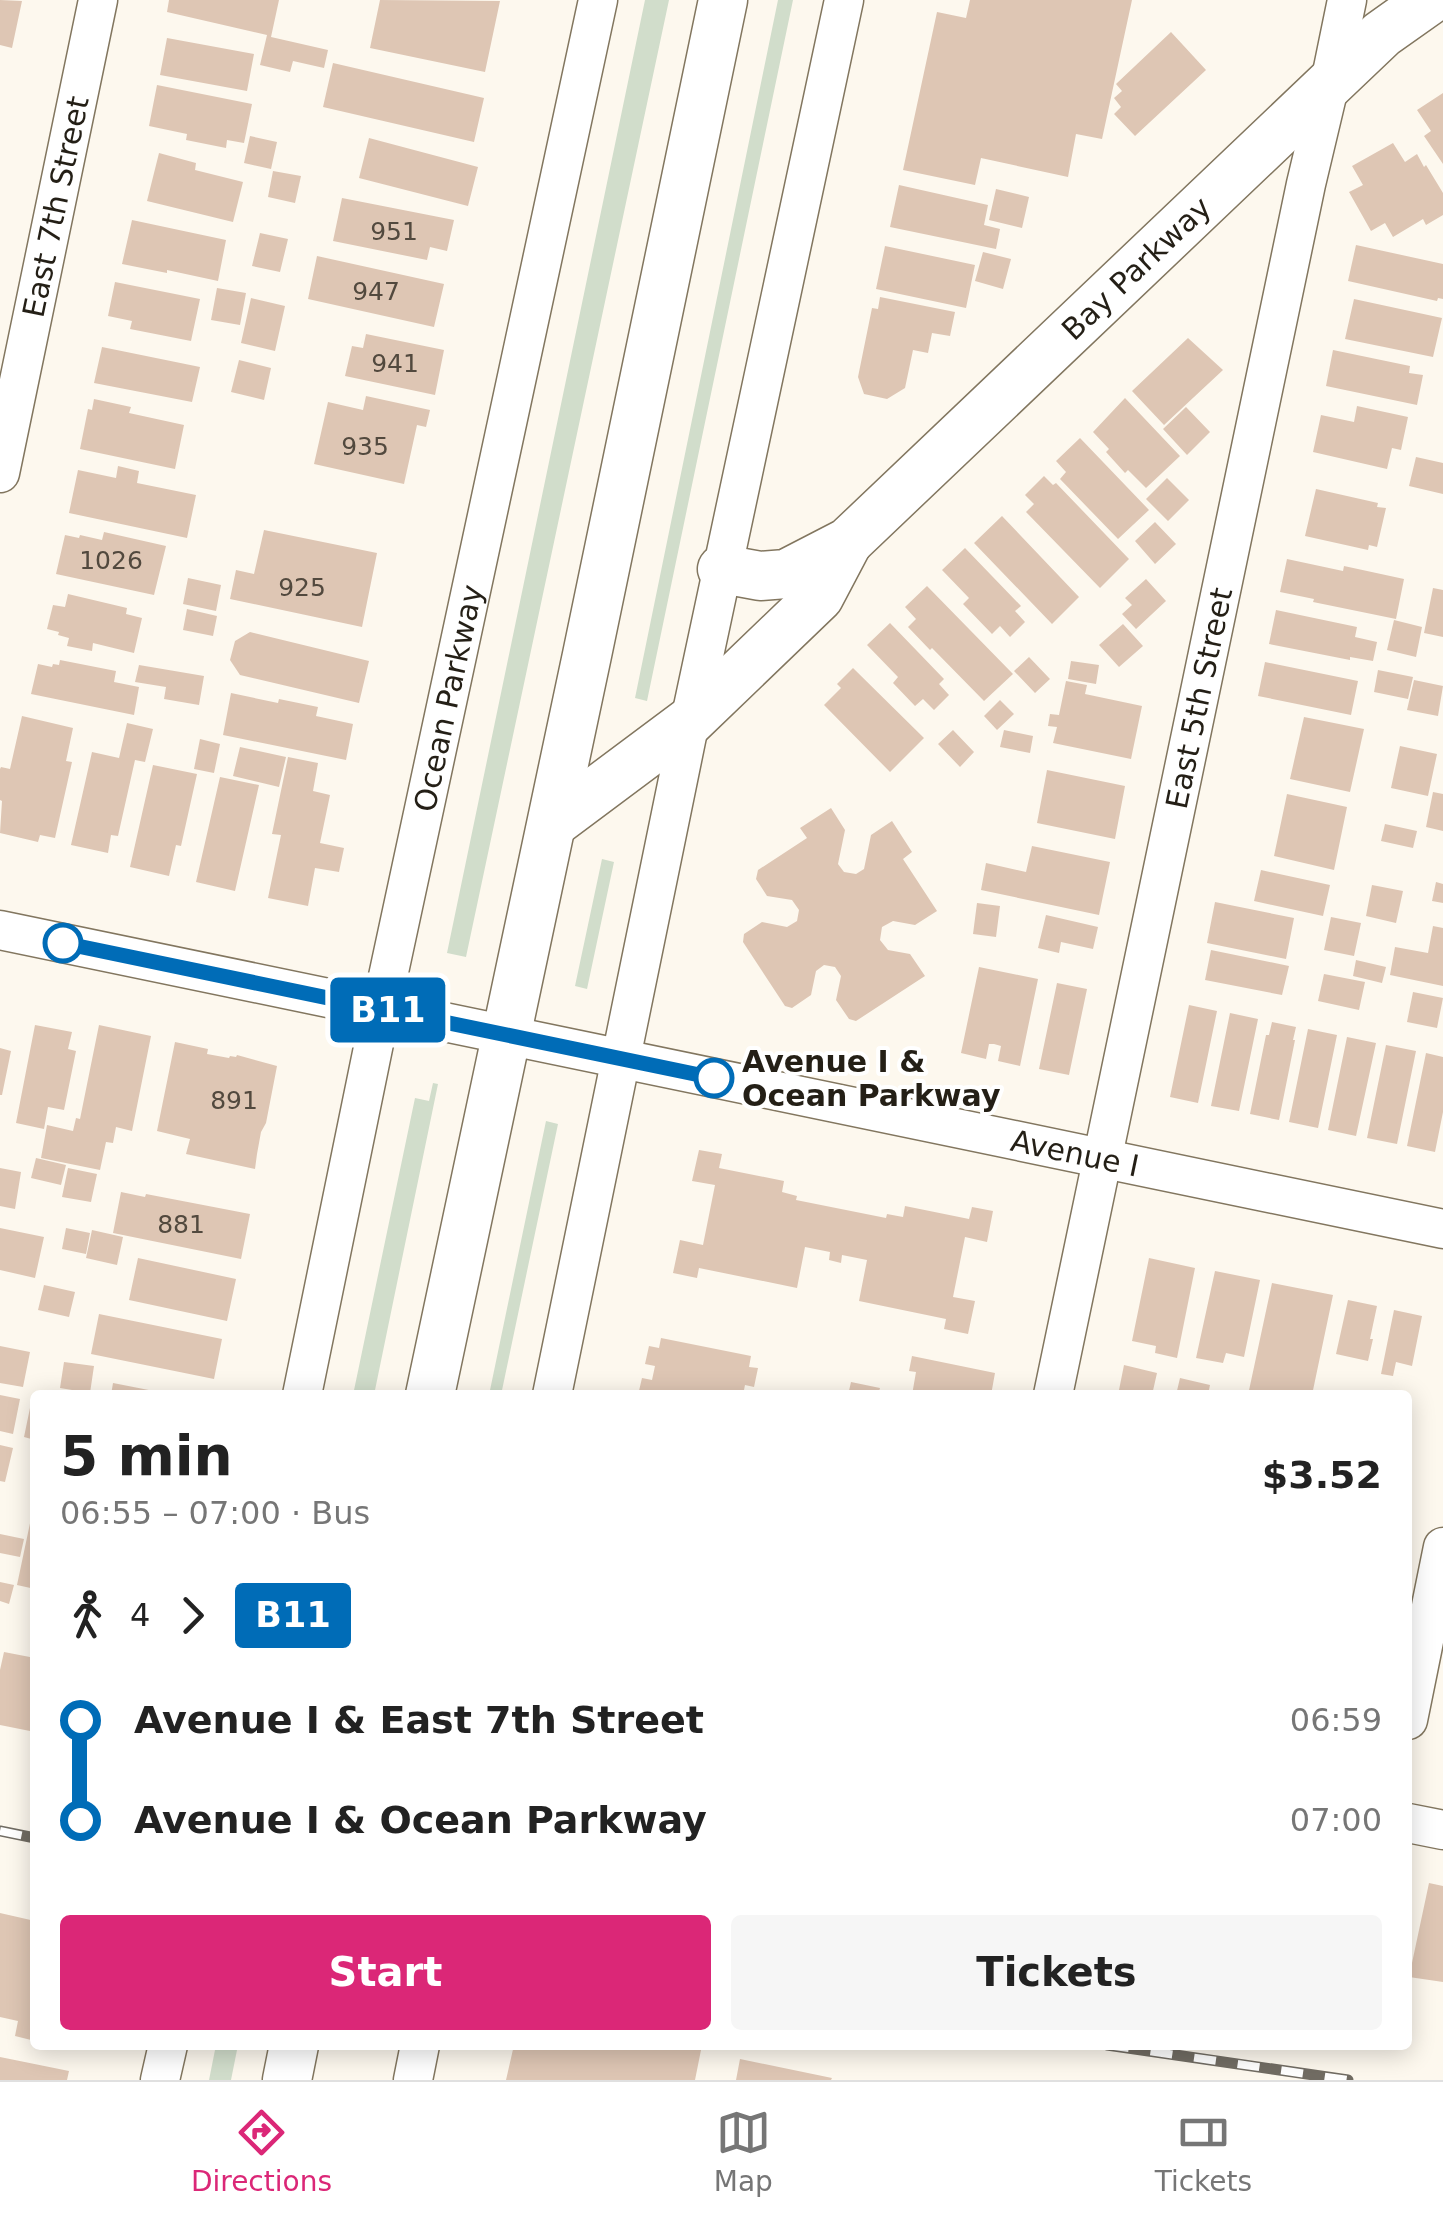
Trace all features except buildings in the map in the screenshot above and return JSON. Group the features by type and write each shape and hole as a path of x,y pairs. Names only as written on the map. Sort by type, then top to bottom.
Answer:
{"main road":[{"path":"431,1390 723,0"},
{"name":"Bay Parkway","path":"722,569 760,576 786,574 848,542 1382,34 1430,0"},
{"name":"Bay Parkway","path":"552,824 690,721 819,597 848,542"},
{"path":"286,2080 293,2050"}],"street":[{"name":"East 7th Street","path":"0,472 98,0"},
{"name":"Ocean Parkway","path":"303,1390 598,0"},
{"path":"553,1390 844,0"},
{"name":"East 5th Street","path":"1054,1390 1347,0"},
{"name":"Avenue I","path":"0,930 1443,1229"},
{"path":"1412,1700 1443,1547"},
{"path":"1412,1824 1443,1830"},
{"path":"160,2080 167,2050"},
{"path":"412,2080 419,2050"}],"green space":[{"path":"645,0 669,0 466,957 447,953"},
{"path":"778,0 793,0 647,701 635,698"},
{"path":"602,859 614,862 587,989 575,986"},
{"path":"433,1083 438,1084 375,1390 354,1390 415,1098 429,1101"},
{"path":"546,1121 558,1124 502,1390 490,1390"},
{"path":"215,2050 237,2050 231,2080 209,2080"}],"railway":[{"path":"0,1831 30,1837"},
{"path":"1141,2050 1348,2080"}],"bus line":[{"name":"B11","path":"63,943 714,1078"}],"place":[{"name":"Avenue I & Ocean Parkway","path":"714,1078"}]}
